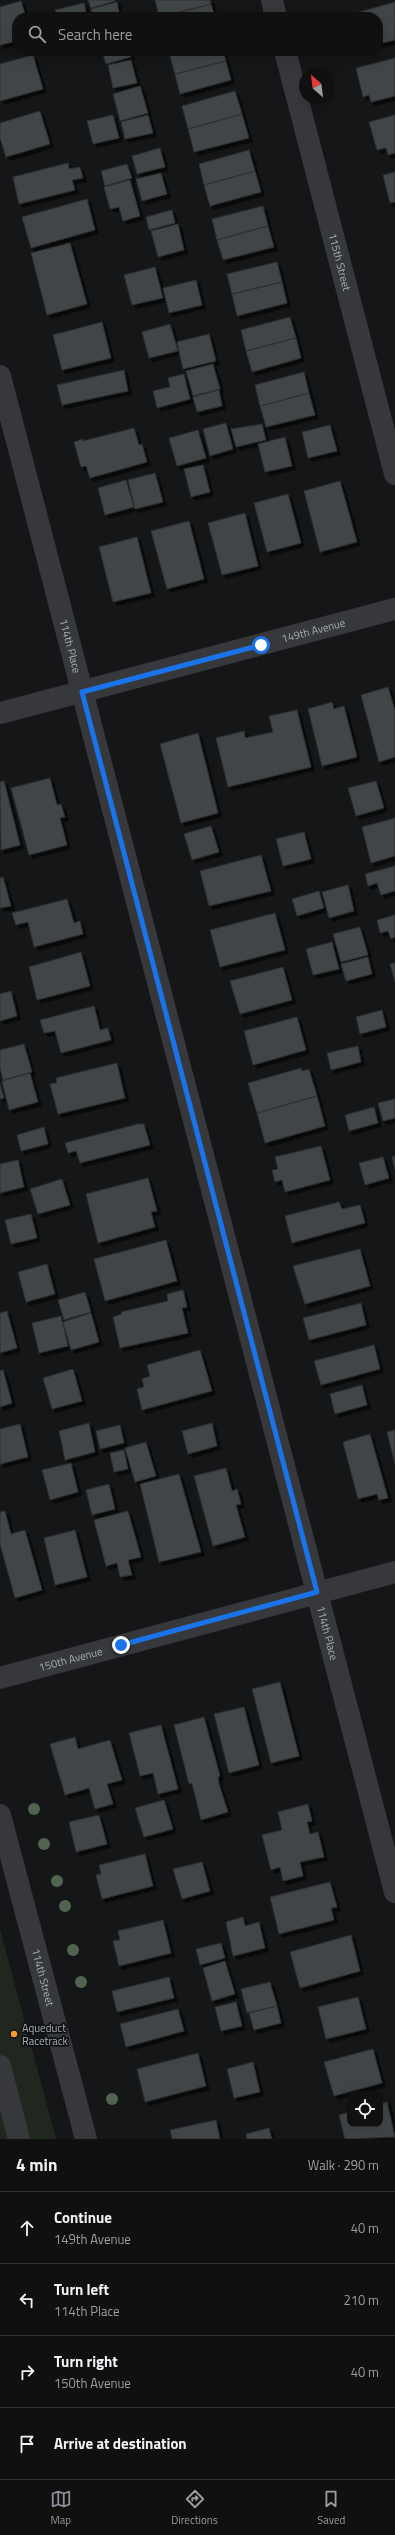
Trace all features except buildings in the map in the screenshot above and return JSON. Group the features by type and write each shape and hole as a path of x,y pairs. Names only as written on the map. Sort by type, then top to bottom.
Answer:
{"street":[{"path":"272,0 275,12"},
{"name":"115th Street","path":"286,56 395,474"},
{"name":"114th Place","path":"0,376 395,1892"},
{"name":"149th Avenue","path":"0,713 395,610"},
{"name":"150th Avenue","path":"0,1678 395,1572"},
{"name":"114th Street","path":"0,1815 86,2139"},
{"path":"0,2066 19,2139"}],"shaded area":[{"name":"Aqueduct Racetrack","path":"0,1929 56,2139 0,2139"}],"place":[{"name":"Aqueduct Racetrack","path":"14,2034"}],"route":[{"path":"121,1645 317,1592 82,692 261,645"}]}
